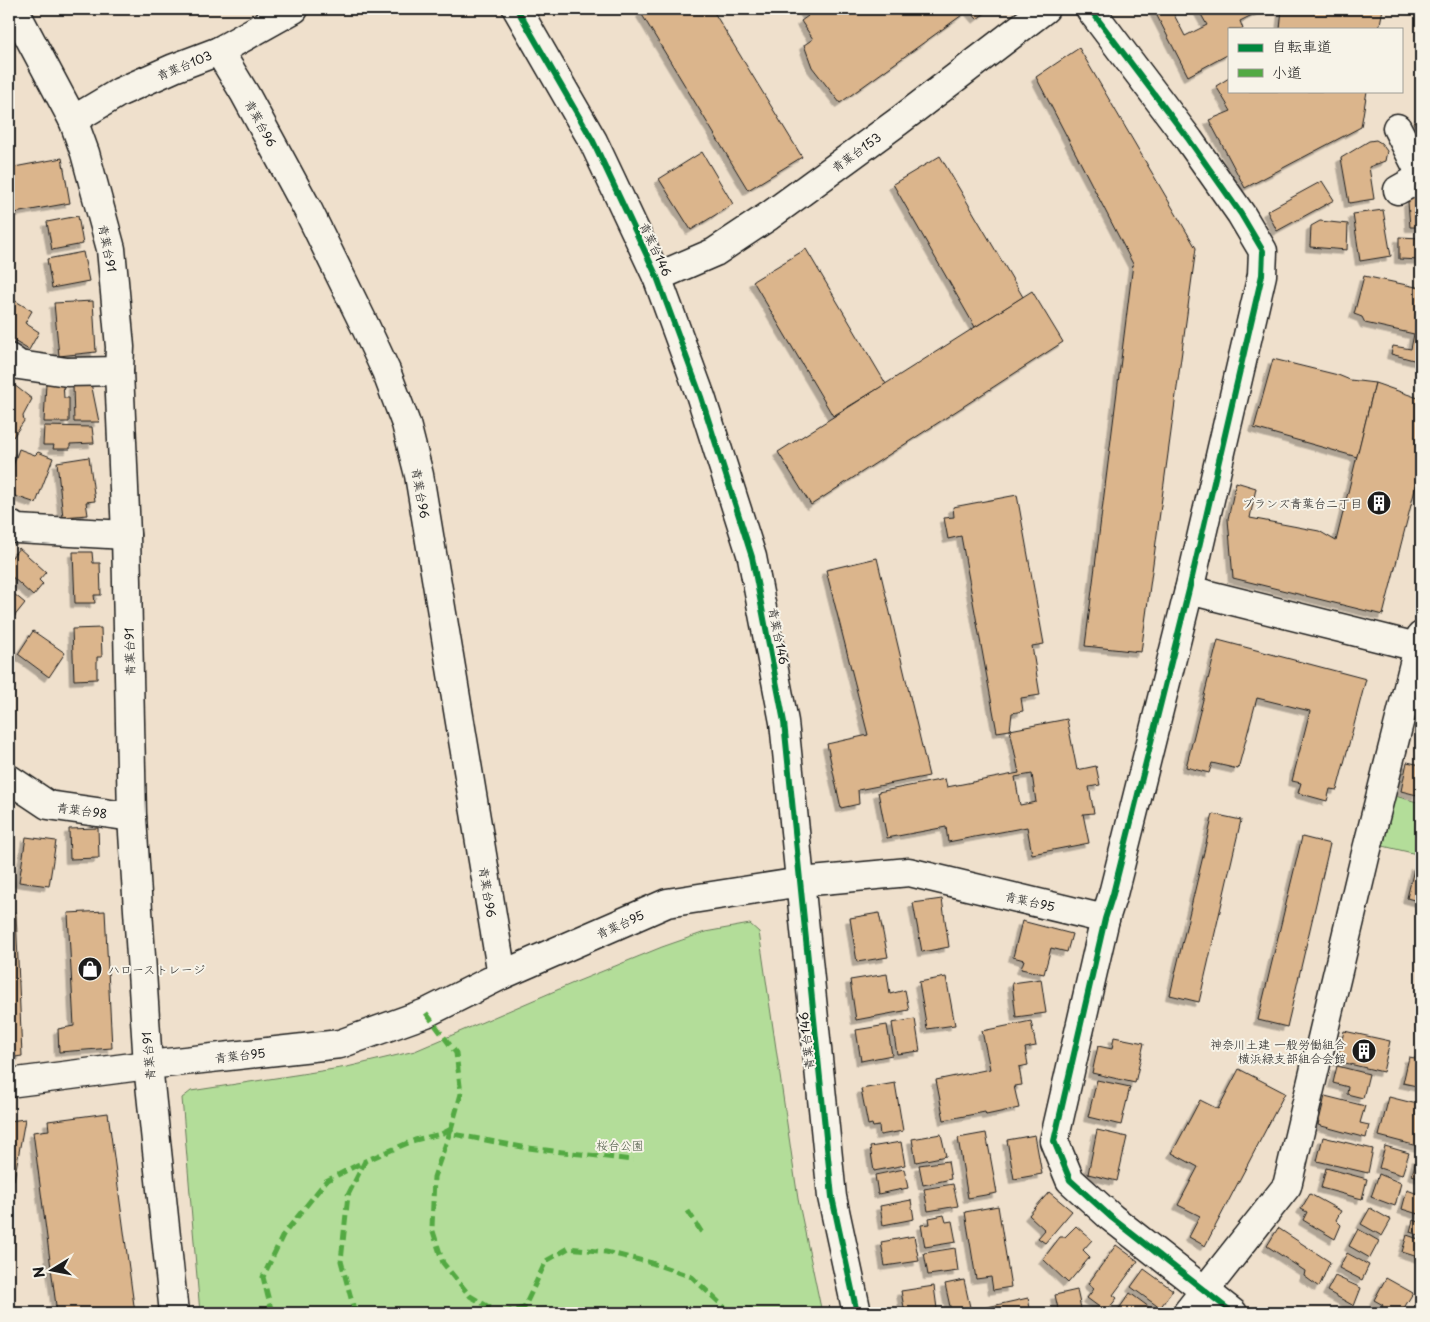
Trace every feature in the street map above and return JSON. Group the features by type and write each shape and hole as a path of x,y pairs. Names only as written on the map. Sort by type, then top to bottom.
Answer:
{"street":[{"name":"青葉台91","path":"14,9 74,120 111,249 120,347 132,817 148,1065 174,1313"},
{"name":"青葉台103","path":"74,120 120,92 219,50 294,9"},
{"name":"青葉台146","path":"517,9 593,141 657,277 701,397 752,557 784,722 832,1196 857,1313"},
{"name":"青葉台153","path":"657,277 715,252 769,216 899,121 1044,9"},
{"path":"1090,9 1189,140 1242,214 1263,251 1262,275 1189,590 1113,894 1105,919 1054,1141 1070,1180 1112,1218 1233,1313"},
{"name":"青葉台96","path":"219,50 308,210 382,362 406,424 418,475 502,975"},
{"path":"1396,128 1421,176 1398,190"},
{"path":"9,358 19,365 67,372 120,371"},
{"path":"9,524 17,529 126,535"},
{"path":"1187,1313 1287,1186 1365,857 1420,644 1189,590"},
{"name":"青葉台98","path":"9,780 48,805 132,817"},
{"name":"青葉台95","path":"9,1083 148,1065 340,1044 426,1012 502,975 667,903 801,882 909,872 1105,919"}],"green space":[{"path":"1395,796 1421,803 1421,855 1383,846"},
{"name":"桜台公園","path":"750,924 759,932 798,1199 822,1313 200,1313 182,1098 191,1091 347,1067 415,1051 662,947 705,932"}],"building":[{"path":"647,9 712,9 802,157 748,190 641,13"},
{"path":"803,9 990,9 977,19 969,10 840,103 812,67 804,45 813,39 801,21 808,16"},
{"path":"1171,9 1185,36 1207,25 1198,9 1264,9 1240,21 1243,28 1228,28 1228,55 1188,76 1154,10"},
{"path":"1282,9 1383,9 1379,28 1280,28"},
{"path":"1079,48 1196,248 1141,652 1085,646 1133,264 1036,77"},
{"path":"1228,79 1228,92 1367,92 1361,127 1245,188 1209,120 1231,111 1216,86"},
{"path":"1421,118 1421,153 1410,131 1416,128 1413,122"},
{"path":"1376,140 1387,151 1385,161 1369,167 1374,199 1349,203 1341,158 1369,141"},
{"path":"702,152 733,204 691,230 659,179"},
{"path":"940,156 1023,297 975,327 893,184"},
{"path":"62,158 70,203 9,214 9,168"},
{"path":"1322,181 1334,200 1277,231 1267,211"},
{"path":"1421,193 1421,227 1410,227 1408,202"},
{"path":"1383,210 1391,256 1360,261 1353,214"},
{"path":"78,216 83,244 52,250 47,222"},
{"path":"1320,221 1348,224 1347,250 1310,247 1311,226"},
{"path":"1399,237 1421,238 1421,260 1399,259"},
{"path":"806,249 886,384 833,416 753,281"},
{"path":"83,252 89,281 52,288 47,259"},
{"path":"1364,276 1421,288 1421,362 1391,354 1393,346 1411,349 1414,334 1365,323 1362,317 1354,314"},
{"path":"1032,291 1063,342 811,505 778,452"},
{"path":"9,297 32,311 25,323 39,332 29,350 9,338"},
{"path":"93,301 96,352 59,356 54,303"},
{"path":"1273,359 1338,375 1350,380 1375,383 1357,457 1254,428"},
{"path":"9,381 32,399 23,416 24,421 13,437 9,433"},
{"path":"46,383 63,383 64,398 69,398 69,422 44,422"},
{"path":"91,383 99,422 74,422 73,385"},
{"name":"ブランズ青葉台二丁目","path":"1375,383 1421,399 1421,466 1383,615 1233,578 1228,519 1236,482 1256,488 1250,518 1319,531 1336,541"},
{"path":"44,426 92,427 94,443 70,444 70,449 53,449 54,445 43,445"},
{"path":"19,449 35,455 38,452 53,458 36,503 9,494 9,477"},
{"path":"89,457 95,501 86,502 88,515 63,517 57,462"},
{"path":"1017,495 1044,644 1032,646 1040,695 1021,698 1023,711 1012,713 1010,730 997,732 961,536 948,539 944,518 954,517 953,507"},
{"path":"19,548 46,572 39,580 43,584 33,596 9,574 9,561"},
{"path":"73,552 92,552 93,563 100,563 101,595 94,595 95,603 75,603"},
{"path":"877,558 929,776 858,790 859,804 841,808 827,744 868,735 826,570"},
{"path":"9,590 25,603 9,623"},
{"path":"101,628 102,657 97,657 97,679 74,680 72,629"},
{"path":"33,631 65,653 49,677 18,654"},
{"path":"1218,640 1366,679 1337,790 1330,789 1327,801 1298,793 1301,783 1292,781 1310,711 1257,698 1238,769 1212,763 1209,773 1186,767"},
{"path":"1067,719 1077,770 1096,766 1100,785 1089,787 1094,813 1083,814 1089,843 1032,854 1027,827 948,842 946,827 887,838 878,792 945,779 947,787 1019,773 1010,730","holes":["1032,774 1036,802 1020,805 1015,777"]},
{"path":"1407,762 1421,765 1417,795 1401,791"},
{"path":"1213,814 1241,820 1199,1002 1170,995"},
{"path":"98,828 99,858 70,859 69,829"},
{"path":"26,837 56,841 49,886 19,882"},
{"path":"1302,837 1330,844 1287,1027 1258,1020"},
{"path":"9,854 14,858 9,871"},
{"path":"1415,865 1421,866 1421,902 1407,898"},
{"path":"942,899 949,947 922,952 913,903"},
{"name":"ハローストレージ","path":"105,911 112,1048 59,1052 58,1029 74,1026 68,913"},
{"path":"16,913 22,1056 9,1058 9,914"},
{"path":"879,913 888,957 857,962 850,918"},
{"path":"1022,921 1072,934 1067,952 1051,948 1044,974 1021,969 1024,960 1013,957"},
{"path":"887,974 890,994 905,990 909,1010 856,1020 850,980"},
{"path":"946,977 955,1025 927,1029 919,982"},
{"path":"1041,979 1046,1013 1016,1017 1012,983"},
{"path":"915,1019 920,1051 897,1054 892,1023"},
{"path":"1031,1021 1036,1046 1025,1048 1028,1065 1019,1067 1022,1085 1014,1086 1019,1108 986,1115 985,1112 944,1120 936,1080 990,1069 982,1031"},
{"path":"887,1025 892,1055 861,1061 856,1030"},
{"name":"神奈川土建 一般労働組合 横浜緑支部組合会館","path":"1344,1031 1390,1041 1383,1072 1337,1061"},
{"path":"1114,1037 1144,1043 1135,1083 1092,1073 1098,1046 1112,1049"},
{"path":"1409,1057 1421,1059 1421,1087 1403,1083"},
{"path":"1337,1066 1369,1074 1363,1098 1347,1094 1348,1087 1333,1083"},
{"path":"1239,1069 1285,1093 1205,1246 1189,1237 1200,1216 1178,1205 1198,1167 1172,1153 1200,1100 1218,1109"},
{"path":"1097,1080 1130,1087 1121,1125 1088,1117"},
{"path":"895,1083 903,1131 880,1135 879,1126 873,1127 872,1124 868,1125 861,1089"},
{"path":"1325,1096 1365,1106 1360,1123 1369,1125 1366,1138 1318,1125"},
{"path":"1389,1097 1421,1105 1421,1147 1379,1136"},
{"path":"108,1113 135,1313 57,1313 33,1132 49,1130 48,1121"},
{"path":"25,1119 14,1180 9,1181 9,1121"},
{"path":"1097,1130 1127,1137 1117,1181 1088,1174"},
{"path":"986,1133 997,1193 968,1198 958,1138"},
{"path":"941,1134 946,1156 916,1162 912,1139"},
{"path":"1035,1135 1042,1174 1014,1179 1007,1140"},
{"path":"1323,1137 1373,1149 1368,1173 1317,1161"},
{"path":"901,1142 905,1165 874,1171 870,1147"},
{"path":"1385,1146 1409,1153 1402,1175 1379,1168"},
{"path":"1417,1157 1421,1159 1421,1178 1412,1175"},
{"path":"948,1161 951,1179 923,1185 919,1165"},
{"path":"1326,1168 1367,1179 1362,1199 1321,1188"},
{"path":"904,1169 908,1188 878,1194 875,1175"},
{"path":"1379,1174 1401,1183 1395,1206 1371,1197"},
{"path":"953,1184 958,1206 928,1211 924,1189"},
{"path":"1407,1190 1421,1195 1421,1215 1402,1209"},
{"path":"1049,1192 1072,1211 1045,1243 1038,1238 1045,1230 1029,1215"},
{"path":"1310,1194 1341,1211 1336,1220 1341,1225 1335,1239 1303,1220 1307,1212 1301,1209"},
{"path":"911,1200 914,1219 883,1225 880,1206"},
{"path":"998,1206 1011,1287 993,1290 991,1277 976,1279 965,1212"},
{"path":"1370,1208 1391,1220 1382,1236 1361,1224"},
{"path":"944,1215 946,1222 952,1221 956,1242 925,1247 921,1225 930,1224 929,1218"},
{"path":"1413,1220 1421,1223 1421,1236 1410,1232"},
{"path":"1076,1226 1092,1240 1083,1250 1090,1257 1068,1283 1043,1259 1060,1237 1065,1237"},
{"path":"1278,1228 1330,1262 1319,1287 1304,1276 1305,1271 1267,1246"},
{"path":"1358,1229 1379,1241 1370,1258 1349,1246"},
{"path":"1407,1235 1421,1240 1421,1258 1402,1252"},
{"path":"914,1236 919,1261 885,1266 881,1242"},
{"path":"1116,1245 1138,1261 1113,1295 1117,1298 1106,1312 1087,1298 1094,1289 1088,1284"},
{"path":"955,1248 958,1271 928,1275 924,1253"},
{"path":"1347,1253 1369,1265 1362,1280 1339,1268"},
{"path":"1144,1269 1173,1290 1160,1308 1131,1287"},
{"path":"1335,1276 1361,1288 1354,1306 1327,1291"},
{"path":"1386,1278 1413,1293 1401,1313 1379,1313 1383,1305 1374,1300"},
{"path":"964,1280 970,1307 951,1311 945,1284"},
{"path":"934,1286 937,1309 905,1313 901,1291"},
{"path":"1077,1290 1082,1313 1059,1313 1055,1295"},
{"path":"1130,1293 1157,1313 1116,1313"},
{"path":"1028,1298 1031,1313 984,1313 983,1308"}],"marked path":[{"path":"426,1013 456,1053 461,1094 451,1129 453,1134 528,1148 633,1160"},
{"path":"451,1129 434,1177 432,1228 443,1263 470,1296 499,1313"},
{"path":"355,1313 341,1261 348,1195 365,1161 415,1140 441,1134 451,1129"},
{"path":"272,1313 263,1277 283,1235 326,1181 365,1161"},
{"path":"688,1211 704,1236"},
{"path":"502,1313 524,1308 546,1261 569,1248 606,1252 652,1263 692,1277 726,1309 727,1313"},
{"path":"749,1307 750,1313"}],"cycle path":[{"path":"517,9 593,141 657,277 701,397 752,557 784,722 832,1197 857,1313"},
{"path":"1090,9 1189,140 1241,214 1263,251 1262,275 1189,590 1113,894 1105,919 1054,1141 1070,1180 1112,1218 1233,1313"}],"place":[{"name":"ブランズ青葉台二丁目","path":"1379,503"},
{"name":"ハローストレージ","path":"90,969"},
{"name":"神奈川土建 一般労働組合 横浜緑支部組合会館","path":"1364,1051"}]}
